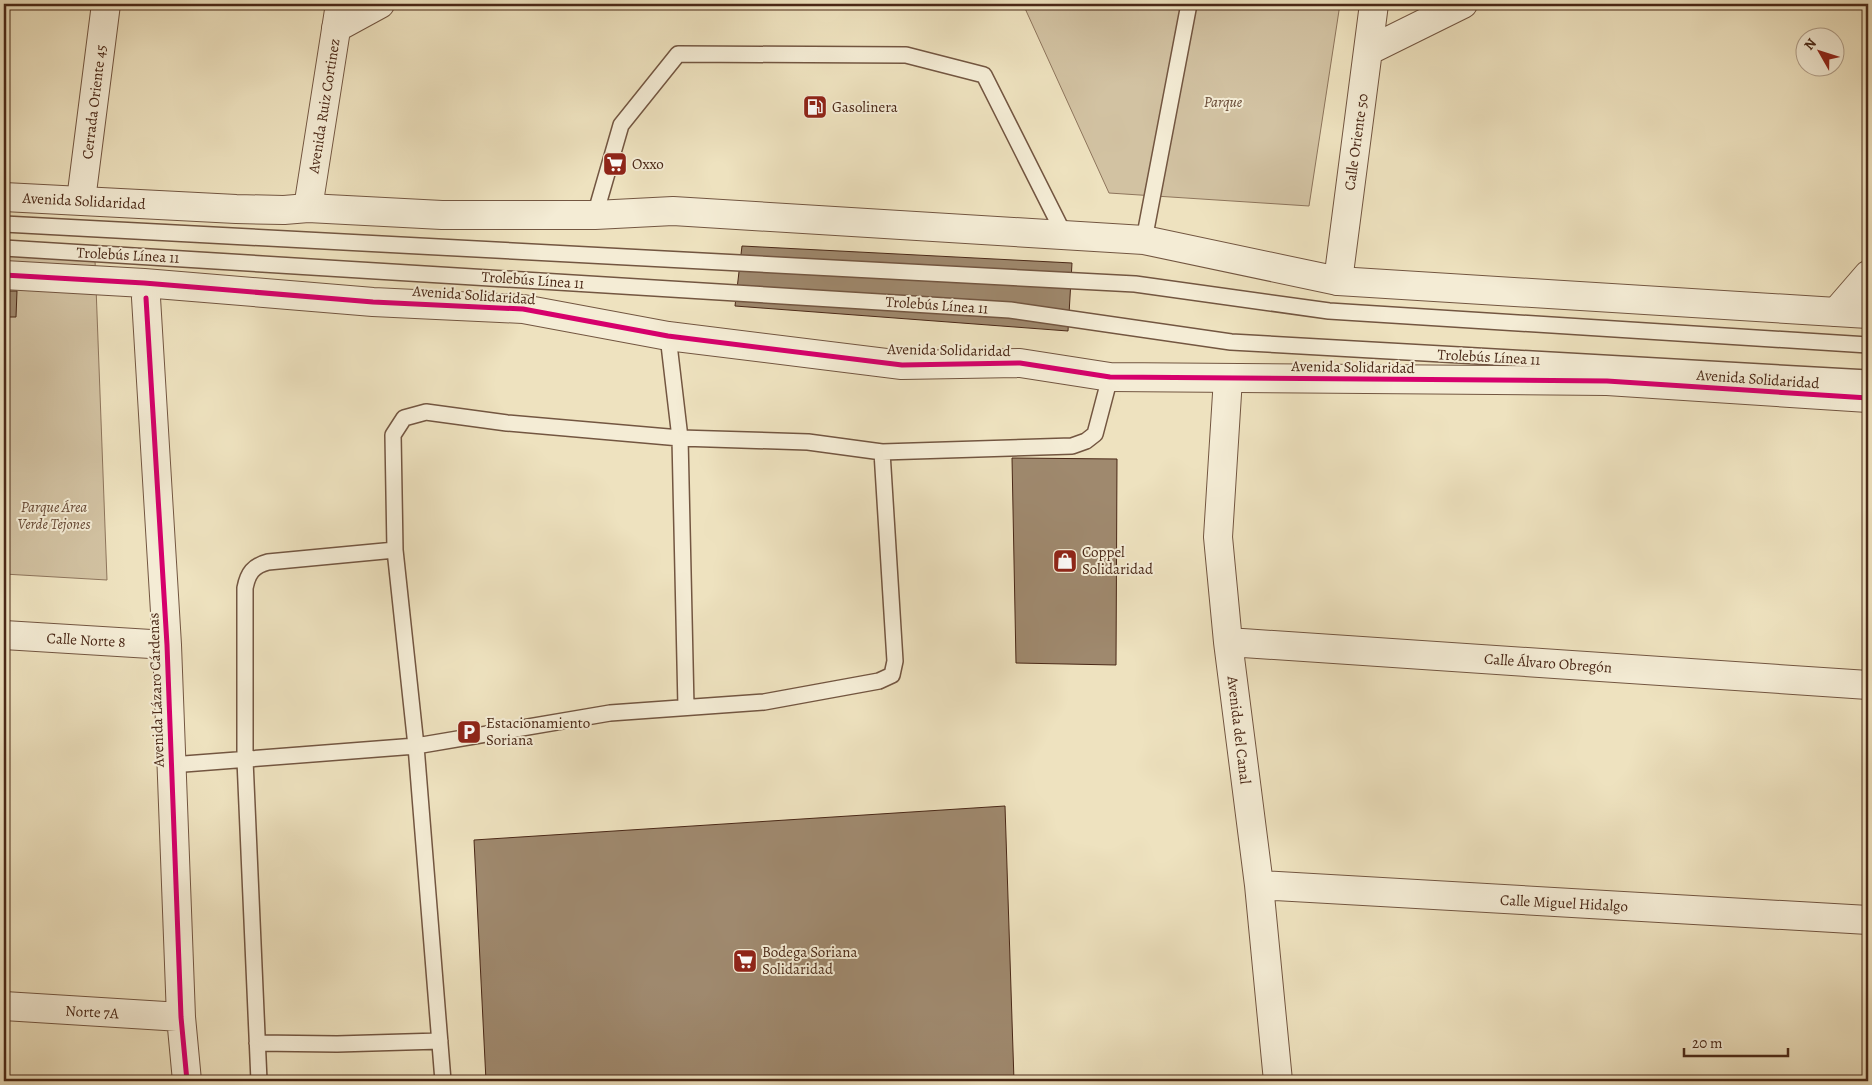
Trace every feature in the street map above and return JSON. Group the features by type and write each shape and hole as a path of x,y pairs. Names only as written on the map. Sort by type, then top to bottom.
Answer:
{"street":[{"name":"Cerrada Oriente 45","path":"81,200 106,4"},
{"path":"338,16 380,4"},
{"name":"Calle Oriente 50","path":"1338,281 1374,4"},
{"path":"1368,51 1463,4"},
{"name":"Avenida Ruiz Cortinez","path":"308,208 338,16"},
{"name":"Avenida Solidaridad","path":"4,196 236,209 284,210 308,208 442,215 595,214 673,211 1144,240 1338,281 1868,314"},
{"name":"Avenida Solidaridad","path":"4,275 144,283 373,302 523,308 668,336 902,364 1020,363 1110,377 1607,381 1868,398"},
{"path":"1836,312 1868,275"},
{"name":"Avenida Lázaro Cárdenas","path":"146,298 167,645 181,1017 186,1081"},
{"name":"Avenida del Canal","path":"1228,378 1218,537 1228,642 1259,885 1278,1081"},
{"name":"Calle Norte 8","path":"4,635 167,645"},
{"name":"Calle Álvaro Obregón","path":"1228,642 1868,685"},
{"name":"Calle Miguel Hidalgo","path":"1259,885 1868,920"},
{"name":"Norte 7A","path":"4,1006 181,1017"}],"lane":[{"path":"1144,240 1189,4"},
{"path":"595,214 621,125 678,54 906,55 984,75 1065,236"},
{"name":"Trolebús Línea 11","path":"4,224 1126,283 1329,311 1868,345"},
{"name":"Trolebús Línea 11","path":"4,248 1010,310 1231,342 1868,378"},
{"path":"668,336 680,438 686,707"},
{"path":"443,1081 416,746 395,550 393,435 404,418 426,412 506,423 680,438 808,442 882,452 1072,446 1086,441 1095,434 1110,377"},
{"path":"171,765 416,746 610,713 764,702 879,681 892,675 895,662 882,452"},
{"path":"259,1081 245,760 245,588 247,579 251,570 268,562 395,550"},
{"path":"257,1043 337,1044 440,1041"}],"green space":[{"name":"Parque","path":"1023,4 1340,4 1309,206 1109,193"},
{"name":"Parque Área Verde Tejones","path":"4,254 95,260 107,580 4,574"}],"building":[{"path":"742,246 1072,263 1068,331 735,306"},
{"path":"4,291 17,291 16,317 4,317"},
{"name":"Coppel Solidaridad","path":"1012,458 1117,459 1116,665 1016,663"},
{"name":"Bodega Soriana Solidaridad","path":"1005,806 1014,1081 486,1081 474,840"}],"cycle path":[{"path":"4,275 144,283 373,302 523,309 668,336 902,365 1020,363 1110,377 1607,381 1868,398"},
{"path":"146,298 167,645 181,1017 187,1081"}],"place":[{"name":"Gasolinera","path":"815,107"},
{"name":"Oxxo","path":"615,164"},
{"name":"Coppel Solidaridad","path":"1065,561"},
{"name":"Estacionamiento Soriana","path":"469,732"},
{"name":"Bodega Soriana Solidaridad","path":"745,961"}]}
